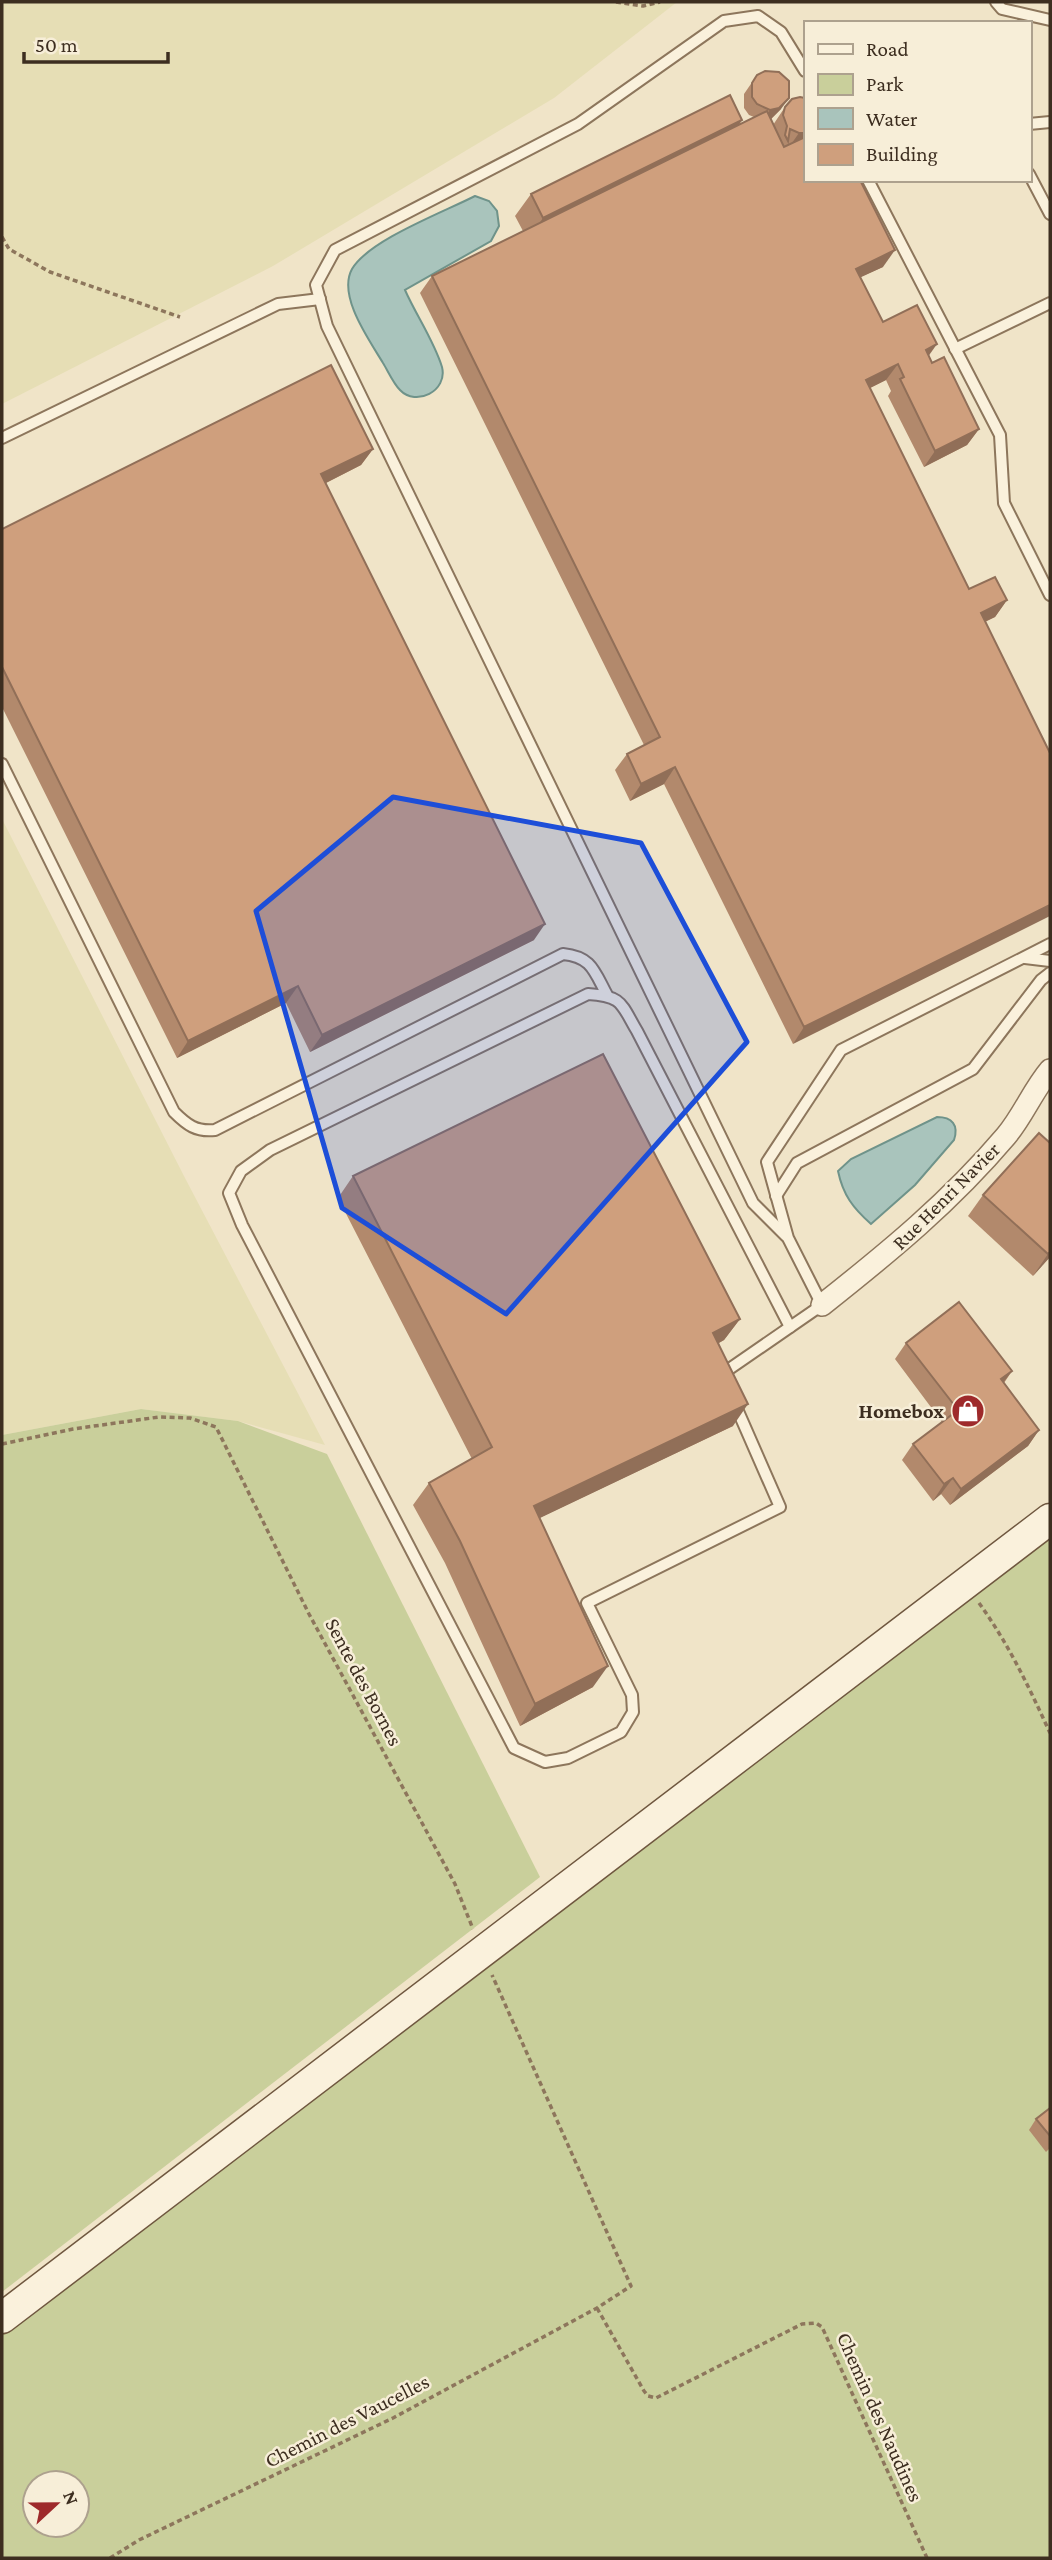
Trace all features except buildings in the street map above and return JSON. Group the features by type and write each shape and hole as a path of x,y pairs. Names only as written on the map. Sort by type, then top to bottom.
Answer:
{"street":[{"name":"Rue Henri Navier","path":"822,1306 901,1243 963,1185 1009,1133 1050,1070"},
{"path":"2,2318 1050,1519"}],"lane":[{"path":"996,2 1002,9 1050,20"},
{"path":"788,1238 753,1203 327,326 316,285 335,250 578,124 724,20 758,16 781,32 804,69"},
{"path":"1031,124 1050,122"},
{"path":"1031,178 1050,214"},
{"path":"869,182 1000,435 1004,503 1050,595"},
{"path":"2,438 278,304 320,299"},
{"path":"955,349 1050,303"},
{"path":"2,764 174,1112 186,1124 200,1131 215,1130 564,954 588,961 607,995"},
{"path":"790,1327 637,1031 619,1000 607,995 589,994 270,1150 242,1171 229,1193 254,1250 514,1748 545,1762 568,1758 621,1732 633,1712 632,1695 587,1603 780,1507 722,1374 822,1306 788,1238 766,1162 841,1051 1050,944"},
{"path":"1024,957 1050,961"},
{"path":"776,1196 797,1163 972,1069 1041,980 1050,973"}],"path":[{"path":"616,2 643,6 660,2"},
{"path":"2,237 9,249 50,272 180,317"},
{"name":"Sente des Bornes","path":"2,1444 73,1429 159,1417 190,1418 216,1427 309,1614 455,1884 482,1952 631,2286 597,2308"},
{"path":"967,1584 996,1625 1026,1679 1050,1732"},
{"name":"Chemin des Vaucelles","path":"110,2558 139,2540 393,2418 597,2308"},
{"name":"Chemin des Naudines","path":"597,2308 644,2391 648,2396 656,2398 802,2324 816,2323 828,2338 927,2558"}],"highlighted area":[{"path":"393,797 641,843 747,1042 506,1314 342,1208 256,911"}],"shaded area":[{"path":"2,2 677,2 554,98 273,266 2,404"},
{"path":"2,819 325,1445 238,1421 141,1409 2,1435"}],"green space":[{"path":"141,1409 238,1421 327,1454 540,1877 2,2292 2,1435"},
{"path":"1050,1519 1050,2558 2,2558 2,2318"}],"water":[{"path":"475,196 489,201 497,211 499,226 491,241 405,290 434,348 443,376 436,389 429,394 422,397 407,395 395,384 357,318 348,280 352,269 361,258 390,237"},
{"path":"937,1117 947,1118 953,1123 956,1130 954,1140 915,1185 871,1224 850,1200 838,1171 851,1159"}],"place":[{"name":"Homebox","path":"968,1411"}]}
